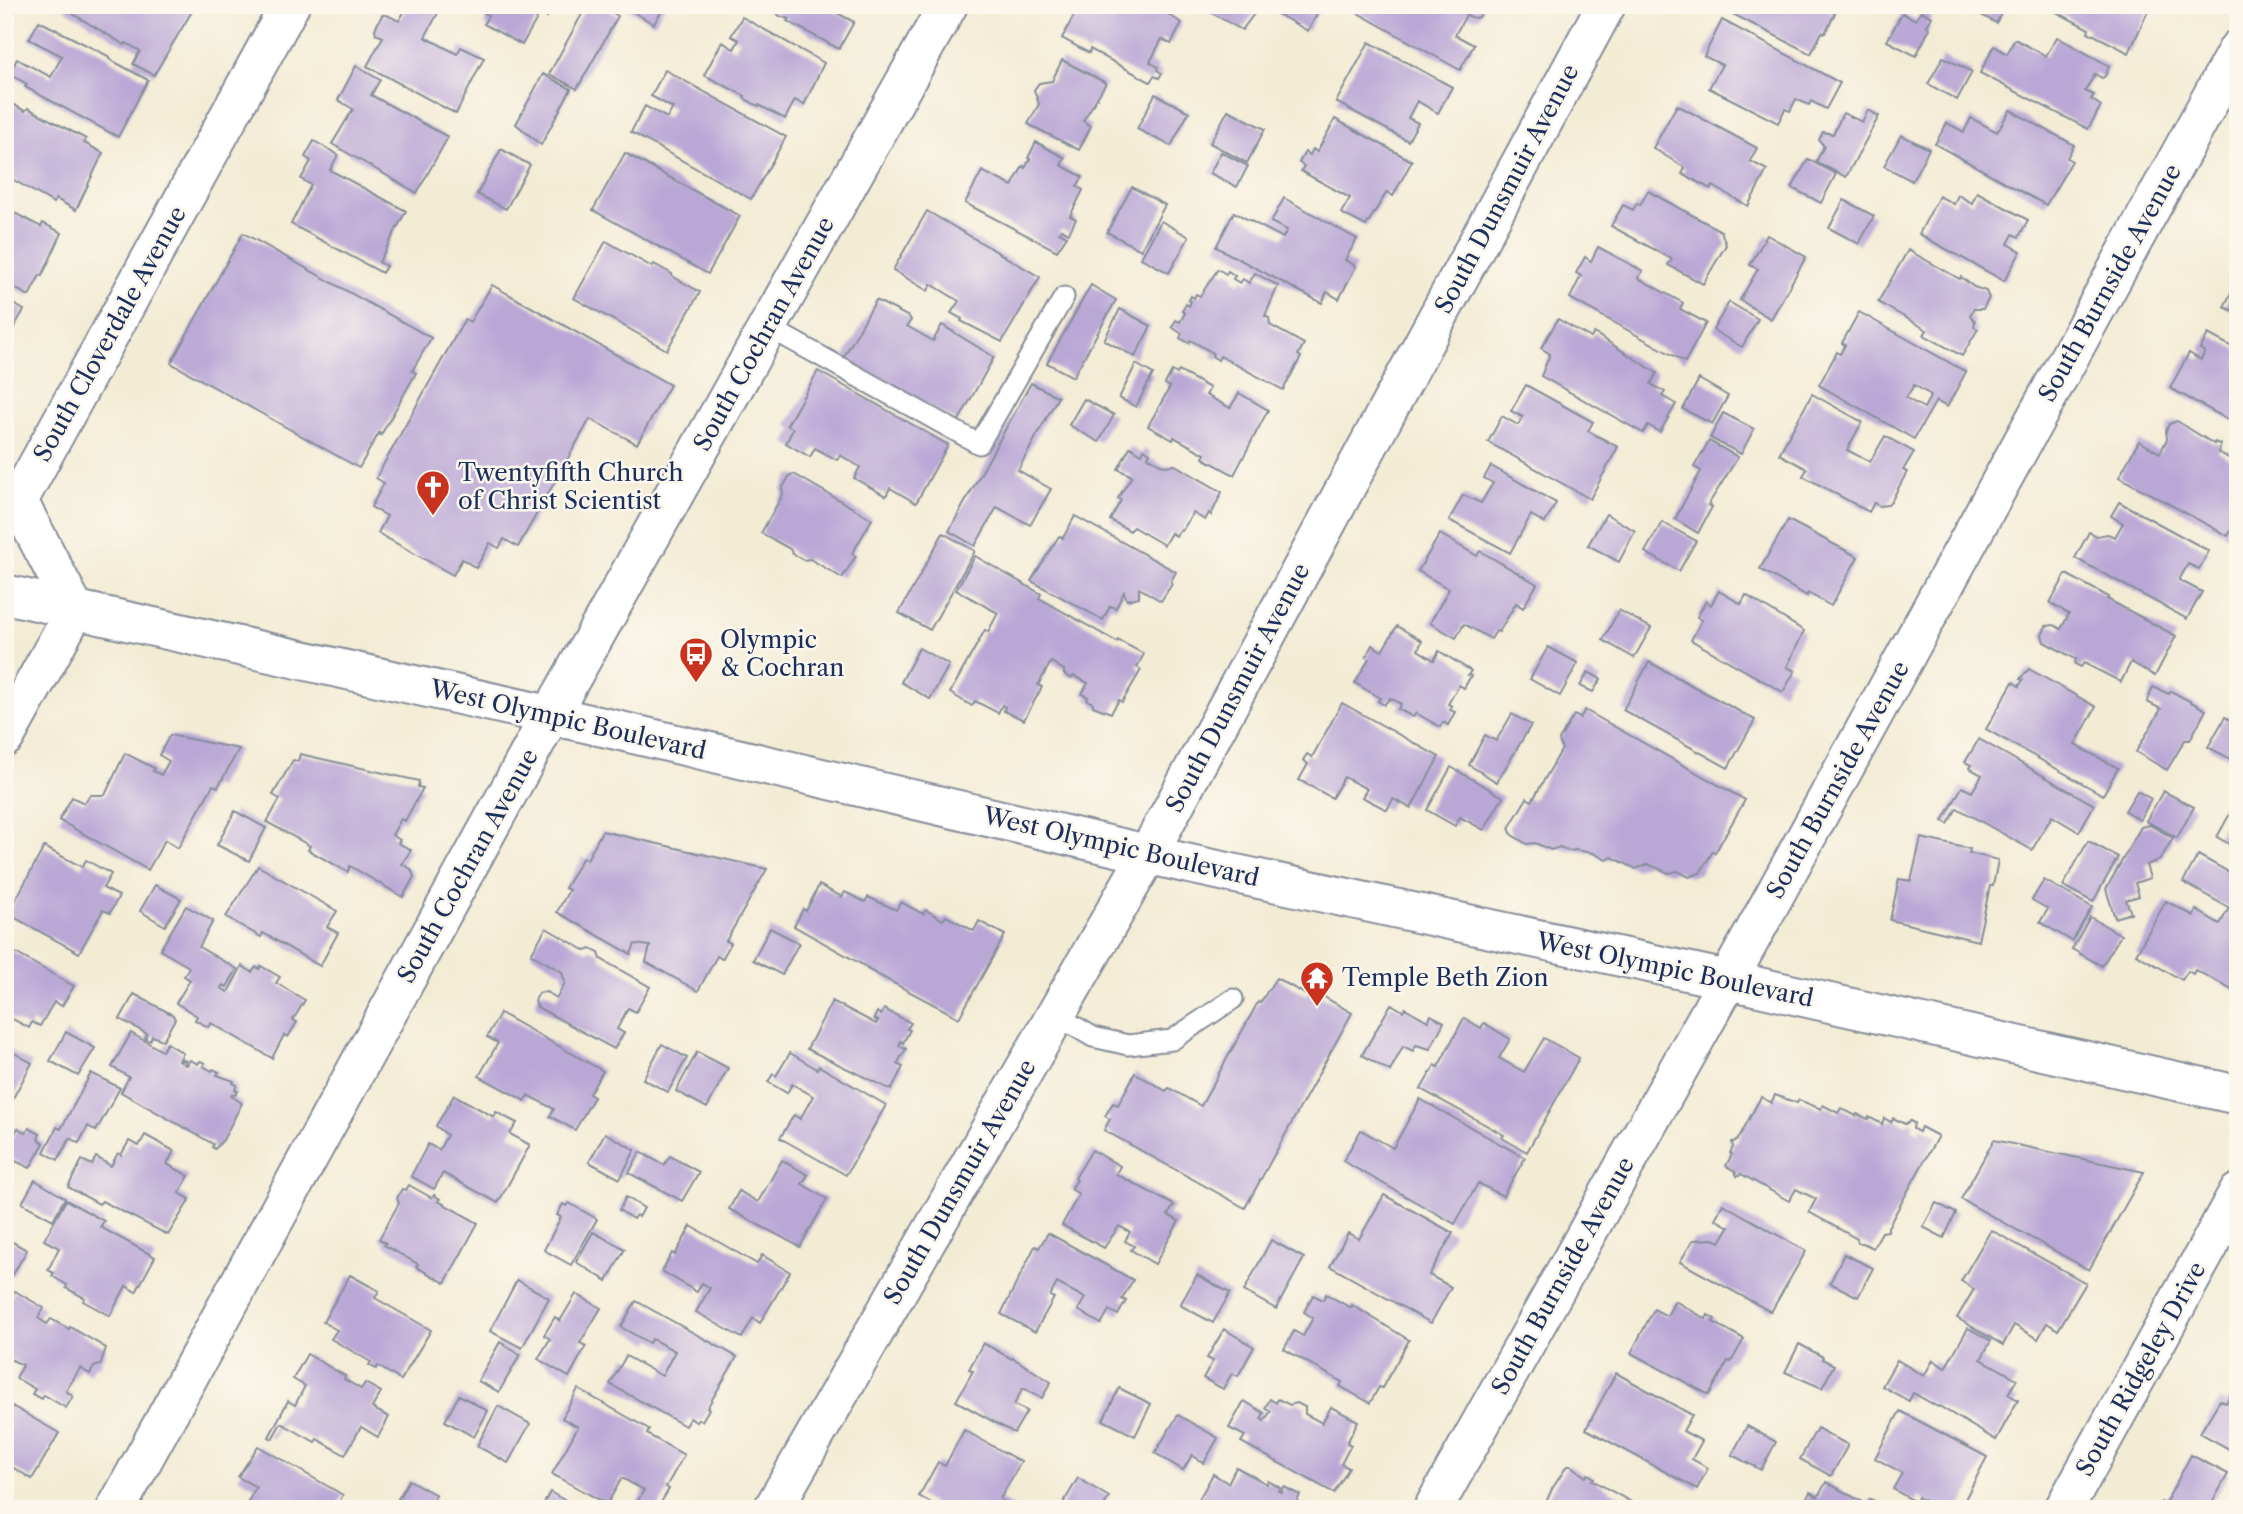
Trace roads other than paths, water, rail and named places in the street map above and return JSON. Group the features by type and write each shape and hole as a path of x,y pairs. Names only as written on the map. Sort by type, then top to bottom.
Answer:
{"street":[{"name":"South Cloverdale Avenue","path":"75,610 19,500 290,5"},
{"name":"South Cochran Avenue","path":"116,1509 550,716 948,5"},
{"name":"South Dunsmuir Avenue","path":"773,1509 1148,854 1606,5"},
{"name":"South Burnside Avenue","path":"1433,1509 1728,980 2238,49"},
{"name":"West Olympic Boulevard","path":"5,594 1148,854 1728,980 2238,1095"},
{"path":"5,737 75,610"},
{"name":"South Ridgeley Drive","path":"2064,1509 2238,1193"}],"lane":[{"path":"768,327 979,444 1064,297"},
{"path":"1056,1015 1093,1037 1128,1045 1172,1040 1233,999"}],"place":[{"name":"Twentyfifth Church of Christ Scientist","path":"433,517"},
{"name":"Olympic & Cochran","path":"696,684"},
{"name":"Temple Beth Zion","path":"1317,1008"}]}
